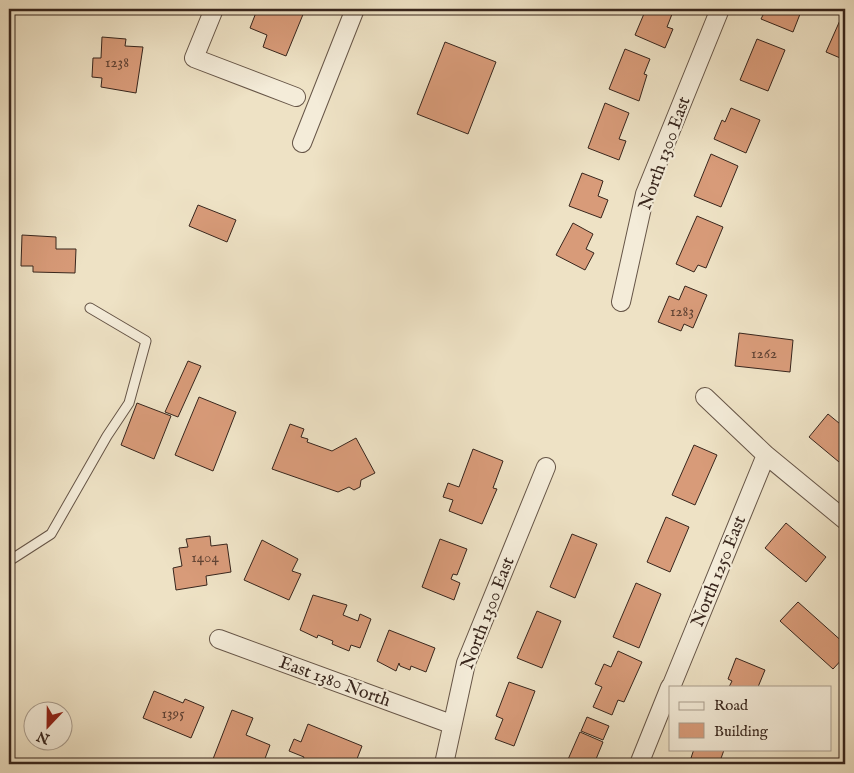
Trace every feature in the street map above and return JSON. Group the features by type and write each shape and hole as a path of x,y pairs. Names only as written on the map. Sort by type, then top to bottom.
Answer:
{"street":[{"path":"214,9 194,58 296,97"},
{"path":"302,142 355,9"},
{"name":"North 1300 East","path":"621,302 645,194 720,9"},
{"path":"705,397 766,455 845,520"},
{"name":"North 1250 East","path":"670,686 766,455"},
{"name":"North 1300 East","path":"444,764 451,724 466,663 546,467"},
{"name":"East 1380 North","path":"219,639 451,724"},
{"name":"North 1250 East","path":"638,764 669,689"}],"lane":[{"path":"9,561 51,534 128,403 146,341 90,308"}],"building":[{"path":"270,9 301,9 300,11 304,12 286,56 263,47 267,35 250,28 257,10 267,14"},
{"path":"646,9 674,9 667,27 673,29 665,48 635,35"},
{"path":"766,9 802,9 793,32 761,19"},
{"path":"845,9 845,60 826,52"},
{"path":"102,37 126,39 125,46 143,47 136,93 101,87 102,78 92,77 93,58 101,58"},
{"path":"757,39 785,50 768,91 740,80"},
{"path":"445,42 496,62 468,134 417,114"},
{"path":"625,49 650,59 644,74 647,75 639,101 609,89"},
{"path":"605,103 629,113 619,139 626,141 619,160 588,148"},
{"path":"731,108 760,120 746,153 714,139 722,120 725,122"},
{"path":"711,154 738,166 721,207 694,196"},
{"path":"582,173 603,181 598,196 608,200 601,218 569,206"},
{"path":"198,205 236,220 227,242 189,226"},
{"path":"697,216 723,227 706,268 698,265 694,272 676,264"},
{"path":"573,223 593,234 586,249 594,253 585,270 556,255"},
{"path":"22,235 56,237 56,249 76,249 75,273 33,272 33,266 21,266"},
{"path":"685,286 707,295 693,328 684,324 681,331 658,322 669,296 679,300"},
{"path":"739,333 793,340 790,372 735,366"},
{"path":"188,361 201,366 178,417 165,412"},
{"path":"199,397 236,412 213,471 175,455"},
{"path":"137,403 171,416 154,459 121,445"},
{"path":"828,414 845,428 845,467 809,437"},
{"path":"290,424 304,429 301,437 308,439 307,442 332,451 356,438 375,473 361,480 360,487 354,490 349,487 338,492 272,469"},
{"path":"694,445 717,455 695,505 672,495"},
{"path":"473,449 503,461 493,488 497,489 482,524 449,511 453,500 443,497 448,483 459,487"},
{"path":"666,517 689,527 670,572 647,562"},
{"path":"786,523 826,557 806,582 765,548"},
{"path":"572,534 597,544 575,598 550,587"},
{"path":"210,536 211,546 227,544 231,572 206,576 207,585 176,590 173,568 182,566 179,548 188,547 186,539"},
{"path":"440,539 467,549 457,575 453,574 451,579 460,583 454,600 422,587"},
{"path":"262,540 298,559 292,571 301,574 289,600 244,580"},
{"path":"636,583 661,594 639,648 613,637"},
{"path":"313,595 347,605 343,615 358,621 360,614 371,619 360,648 351,645 349,651 332,644 333,641 318,635 317,638 300,630"},
{"path":"798,602 845,644 845,656 833,669 780,621"},
{"path":"537,611 561,621 542,668 517,658"},
{"path":"389,630 435,648 426,672 411,666 410,670 400,666 399,663 396,671 377,661"},
{"path":"618,651 642,662 624,702 618,700 612,715 593,707 602,687 595,684 604,664 611,667"},
{"path":"736,658 765,670 758,686 730,686 732,681 728,679"},
{"path":"509,682 535,691 514,746 495,739 503,719 496,716"},
{"path":"154,691 183,703 185,699 204,707 191,738 143,718"},
{"path":"232,710 253,718 246,735 270,745 263,764 238,762 237,764 228,764 213,759"},
{"path":"587,717 609,726 603,740 581,731"},
{"path":"308,724 362,746 355,764 337,762 336,764 301,764 304,757 289,751 294,739 301,742"},
{"path":"580,732 603,742 594,764 566,764"},
{"path":"694,750 724,750 719,764 706,764 691,758"}]}
